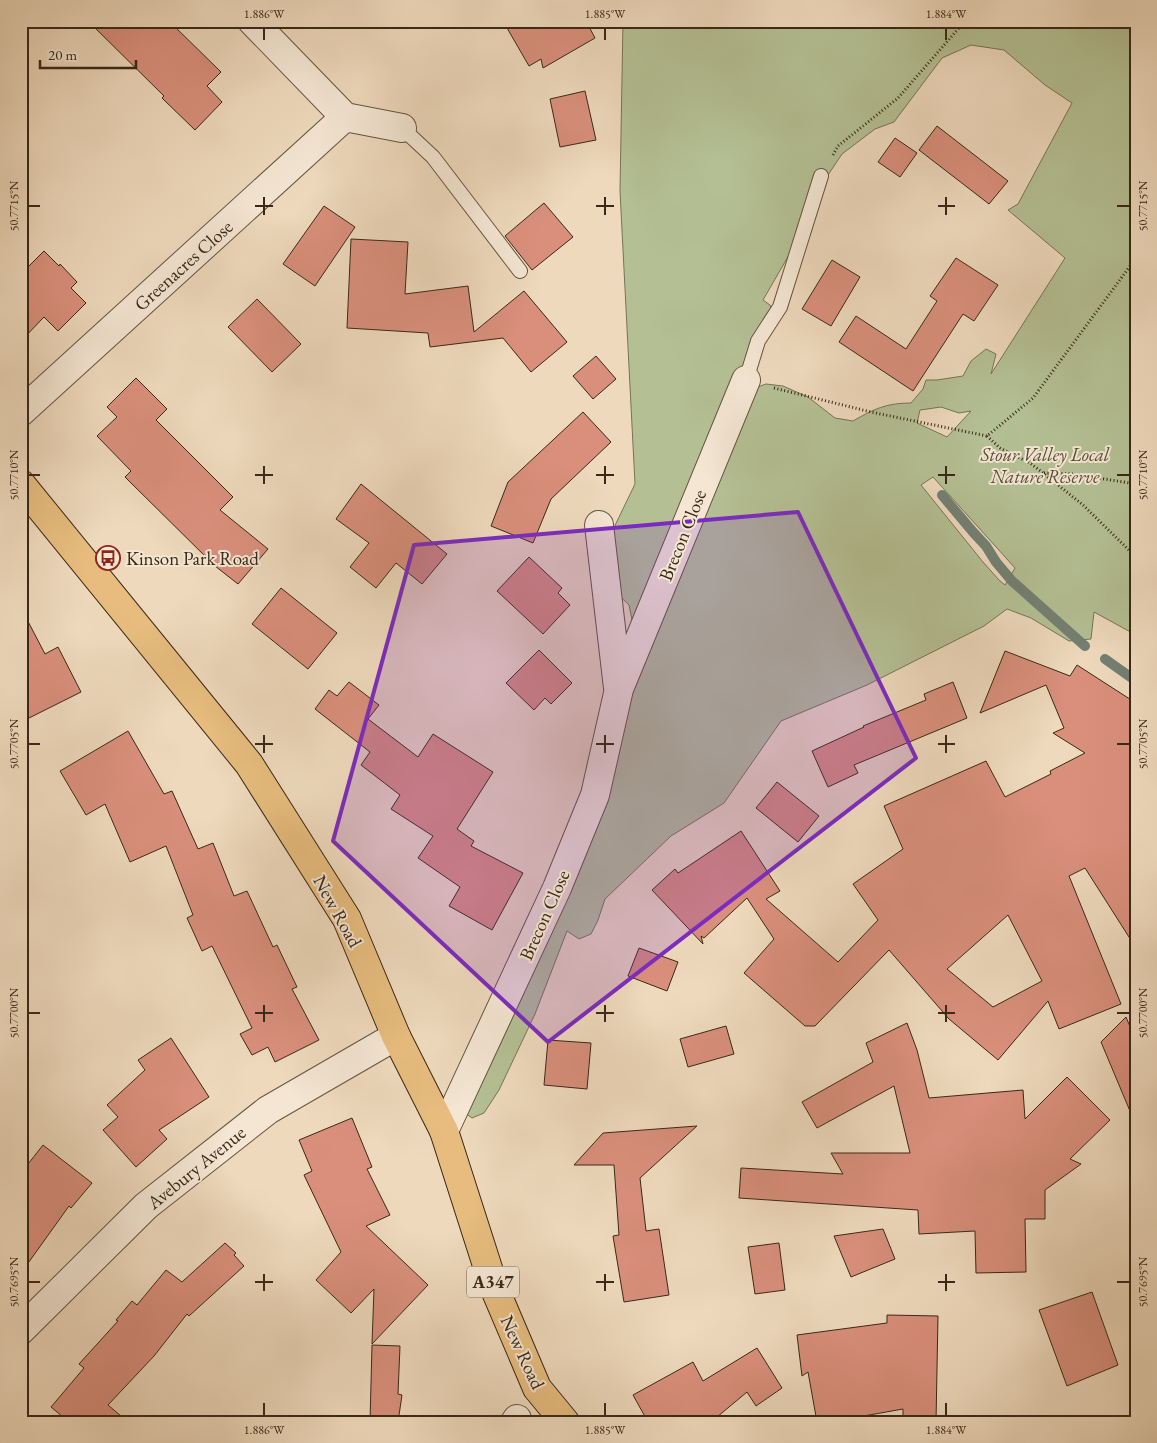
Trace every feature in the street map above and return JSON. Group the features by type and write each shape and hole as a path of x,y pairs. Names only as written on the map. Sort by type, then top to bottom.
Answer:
{"main road":[{"name":"New Road","path":"21,484 249,764 347,919 396,1036 444,1131 494,1287 537,1388 565,1422"}],"street":[{"path":"252,21 346,117 402,128"},
{"name":"Greenacres Close","path":"21,412 346,117"},
{"name":"Brecon Close","path":"444,1131 557,888 595,795 618,689 746,380"},
{"name":"Brecon Close","path":"599,525 618,689"},
{"name":"Avebury Avenue","path":"21,1330 146,1206 268,1110 396,1036"}],"lane":[{"path":"402,128 433,157 520,271"},
{"path":"746,380 758,341 780,307 821,176"}],"path":[{"path":"821,176 838,146 898,98 965,21"},
{"path":"987,436 1033,398 1136,258"},
{"path":"746,380 862,410 987,436 1000,448 1030,463 1083,505 1136,557"},
{"path":"1043,473 1074,474 1136,484"}],"highlighted area":[{"path":"798,512 916,758 548,1042 333,841 414,545"}],"green space":[{"name":"Stour Valley Local Nature Reserve","path":"623,21 1136,21 1136,635 1094,612 1091,639 1069,641 1031,618 1007,609 984,626 867,685 781,721 724,803 671,836 605,899 591,934 579,939 567,931 535,1014 499,1090 484,1113 472,1118 465,1113 531,962 634,630 629,605 611,588 607,542 635,484 620,191","holes":["971,45 1004,50 1045,85 1072,103 1018,204 1008,210 1065,258 991,374 996,354 986,349 971,361 963,376 926,380 923,389 911,403 894,404 880,408 853,421 835,418 808,397 783,386 766,384 752,389 749,364 771,308 763,300 793,248 797,227 814,211 822,184 842,154 875,129 894,122 942,58","941,407 959,413 971,411 947,437 917,423 920,410","933,477 1015,568 1005,585 983,562 921,485"]}],"building":[{"path":"88,21 169,21 221,72 207,86 222,102 195,130 162,98 164,96"},
{"path":"503,21 586,21 595,38 543,68 541,59 529,66"},
{"path":"585,91 596,140 560,147 550,99"},
{"path":"937,126 1008,181 989,204 919,150"},
{"path":"895,138 917,153 900,177 878,162"},
{"path":"544,203 573,237 532,270 505,236"},
{"path":"324,206 355,227 315,286 283,264"},
{"path":"351,239 408,242 405,294 468,286 474,332 524,291 567,342 531,372 503,338 430,347 428,333 347,328"},
{"path":"44,251 77,282 71,288 86,303 58,331 44,317 21,341 21,274"},
{"path":"956,258 998,285 974,321 963,314 913,391 839,342 856,316 906,349 937,301 930,296"},
{"path":"832,260 860,277 831,326 802,309"},
{"path":"257,299 301,344 272,372 228,327"},
{"path":"596,356 616,379 593,399 573,376"},
{"path":"136,378 167,409 156,420 233,497 220,510 268,549 238,584 215,566 125,477 131,471 97,436 117,417 107,407"},
{"path":"583,412 611,442 551,499 533,543 491,526 508,482"},
{"path":"361,484 447,554 422,584 396,563 376,588 350,567 369,543 336,519"},
{"path":"529,557 562,588 558,593 570,605 543,634 497,591"},
{"path":"281,588 337,633 308,669 252,624"},
{"path":"21,608 45,654 58,647 81,692 21,722"},
{"path":"539,650 572,683 551,704 545,698 534,710 506,683"},
{"path":"1005,651 1070,676 1077,665 1136,703 1136,948 1085,868 1069,876 1121,1004 1059,1029 1048,1001 998,1060 949,1019 889,950 815,1026 805,1026 744,973 774,939 747,898 704,938 701,936 703,944 652,890 675,869 678,873 741,831 780,891 766,899 838,962 878,920 853,884 903,849 884,806 986,761 1005,797 1051,774 1050,771 1085,753 1053,733 1064,728 1046,685 980,713","holes":["1008,915 1042,981 993,1007 947,969"]},
{"path":"349,682 379,705 368,719 418,757 433,734 493,772 457,829 474,841 471,846 523,873 492,930 449,906 460,887 418,858 433,836 391,809 400,795 361,765 370,752 315,709 329,690 337,696"},
{"path":"953,682 967,718 854,765 858,773 828,787 812,751 863,726 926,700 924,694"},
{"path":"128,731 164,794 172,791 198,849 213,843 234,896 247,891 273,947 277,945 297,987 292,989 319,1040 275,1062 268,1047 252,1055 240,1034 252,1028 212,946 202,951 187,918 193,915 166,846 130,862 105,804 86,815 60,771"},
{"path":"777,782 819,816 798,842 756,808"},
{"path":"639,948 678,962 667,991 628,976"},
{"path":"1126,1017 1136,1041 1135,1123 1101,1042"},
{"path":"907,1023 917,1050 929,1098 1023,1090 1025,1119 1067,1077 1110,1120 1070,1159 1081,1164 1045,1190 1045,1219 1025,1219 1026,1272 976,1273 975,1231 919,1234 918,1210 739,1198 741,1168 843,1174 831,1153 910,1153 894,1086 817,1128 802,1102 873,1062 866,1043"},
{"path":"726,1026 734,1054 688,1067 680,1039"},
{"path":"171,1038 209,1097 159,1130 167,1139 136,1167 103,1130 118,1117 107,1105 145,1070 138,1060"},
{"path":"548,1040 591,1043 587,1089 544,1085"},
{"path":"352,1118 372,1167 367,1169 390,1215 366,1226 428,1285 372,1344 374,1289 351,1313 316,1280 341,1252 304,1175 312,1171 299,1140"},
{"path":"697,1126 640,1178 646,1231 659,1229 669,1295 624,1302 613,1236 619,1235 614,1165 574,1165 603,1133"},
{"path":"43,1145 92,1183 71,1208 69,1206 21,1273 21,1173"},
{"path":"883,1229 895,1259 851,1277 834,1236"},
{"path":"225,1243 236,1253 234,1255 244,1266 189,1316 187,1314 154,1356 108,1405 128,1422 69,1422 51,1407 84,1368 79,1364 118,1321 116,1320 132,1301 137,1305 166,1270 182,1282"},
{"path":"779,1243 785,1290 755,1294 748,1247"},
{"path":"1092,1292 1118,1365 1067,1386 1039,1310"},
{"path":"887,1315 938,1316 936,1422 903,1422 903,1409 830,1422 817,1422 808,1372 802,1376 797,1335 887,1323"},
{"path":"372,1345 400,1346 398,1394 402,1395 398,1422 370,1422"},
{"path":"757,1348 782,1388 756,1406 747,1392 711,1422 648,1422 633,1395 693,1362 703,1381"}],"waterway":[{"path":"942,495 986,546 996,562 1012,581 1085,646"},
{"path":"1105,659 1136,681"}],"place":[{"name":"Kinson Park Road","path":"108,558"}]}
